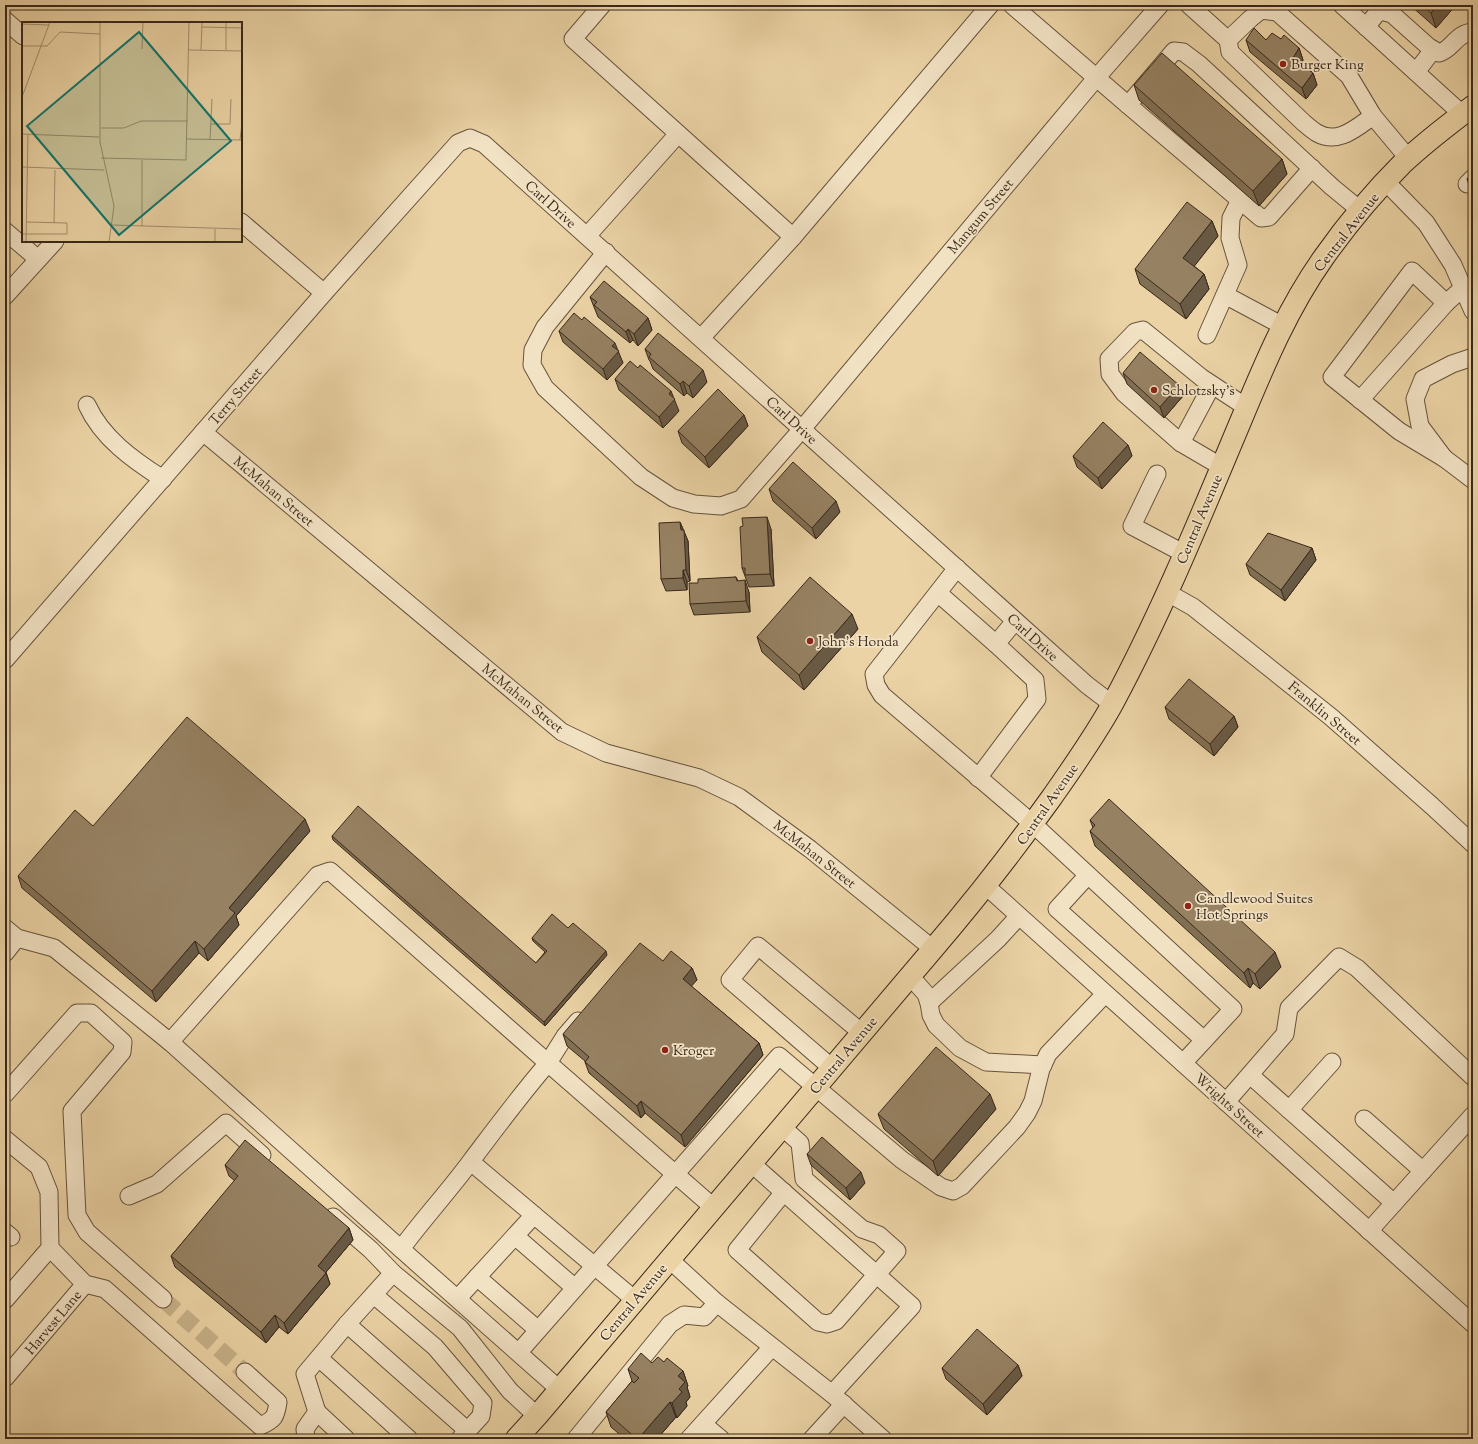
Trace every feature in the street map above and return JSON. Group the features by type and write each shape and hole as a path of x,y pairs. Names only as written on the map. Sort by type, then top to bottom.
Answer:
{"main road":[{"name":"Central Avenue","path":"516,1439 933,950 986,886 1074,767 1112,704 1168,593 1267,357 1291,310 1323,258 1360,210 1409,158 1467,110"}],"street":[{"path":"602,5 573,39 793,237"},
{"path":"701,338 793,237 990,5"},
{"path":"1012,5 1262,218 1269,217 1312,168"},
{"name":"Mangum Street","path":"606,252 545,327 533,350 532,365 545,388 641,477 673,498 694,504 721,506 741,499 802,429 1097,77 1160,5"},
{"path":"1189,5 1228,40 1230,52 1304,123 1317,133 1333,138 1349,132 1373,116"},
{"path":"1342,5 1416,72 1467,110"},
{"path":"1228,40 1261,10 1277,12 1350,76 1373,116 1409,158"},
{"path":"1366,27 1378,12 1392,14 1433,50 1439,53 1445,52 1456,39 1473,32"},
{"path":"5,20 22,35"},
{"path":"1416,72 1433,50"},
{"path":"1128,105 1174,51 1183,52 1199,64 1360,210"},
{"path":"587,236 678,134"},
{"name":"Carl Drive","path":"470,138 484,144 1015,621 1087,685 1112,704"},
{"name":"Terry Street","path":"5,660 324,293 458,142 470,138"},
{"path":"1386,182 1426,223 1453,265 1473,311"},
{"path":"1208,335 1238,265 1230,238 1231,218 1240,200"},
{"path":"242,223 324,293"},
{"path":"5,231 38,259"},
{"path":"5,296 54,242"},
{"path":"1446,303 1412,271 1332,377 1399,431 1444,458 1473,480"},
{"path":"1360,400 1446,303 1463,288"},
{"path":"1225,295 1283,326"},
{"path":"1222,467 1181,442 1124,393 1110,374 1109,359 1134,332 1143,330 1212,385 1246,407"},
{"path":"1444,458 1420,426 1415,400 1423,380 1452,364 1473,357"},
{"path":"1181,442 1212,385"},
{"path":"87,405 92,417 101,430 144,466 163,479"},
{"name":"McMahan Street","path":"203,432 562,732 606,753 699,778 739,797 810,849 933,950"},
{"path":"1157,474 1132,526 1184,554"},
{"path":"957,568 874,674 876,685 882,695 1033,824 1233,1010 1183,1063"},
{"path":"938,593 1035,680 1037,699 978,778"},
{"name":"Franklin Street","path":"1168,593 1193,607 1331,717 1473,844"},
{"path":"996,644 1015,621"},
{"path":"170,1042 318,875 330,871 713,1207"},
{"path":"1088,875 1057,909 1204,1040"},
{"name":"Wrights Street","path":"986,886 1473,1324"},
{"path":"930,1003 998,939 1019,916"},
{"path":"5,953 11,933 54,948 170,1042 560,1389"},
{"path":"832,1068 730,980 758,946 862,1033"},
{"path":"1226,1102 1285,1034 1289,1008 1339,957 1357,968 1473,1077"},
{"path":"910,976 926,994 930,1003 931,1015 936,1025 960,1048 986,1062 1043,1065"},
{"path":"519,1352 779,1056 902,1160 941,1187 953,1191 967,1181 1017,1127 1027,1113 1033,1100 1043,1065 1048,1054 1105,994"},
{"path":"401,1249 425,1217 471,1162 524,1091 548,1063 565,1036 589,1007"},
{"path":"5,1094 76,1013 91,1013 124,1042 122,1052 72,1111 77,1215 87,1232 163,1299"},
{"path":"1289,1110 1332,1062"},
{"path":"1250,1075 1394,1203"},
{"path":"1369,1231 1473,1115"},
{"path":"1364,1119 1423,1170"},
{"path":"129,1196 157,1184 226,1123 272,1164"},
{"path":"782,1127 800,1143 804,1179 862,1229 879,1235 897,1251 836,1321 827,1324 818,1322 737,1250 784,1192"},
{"path":"5,1139 39,1167 47,1186 49,1192 50,1248 5,1300"},
{"path":"471,1162 635,1300"},
{"path":"751,1163 912,1306 838,1399 812,1439"},
{"path":"319,1204 371,1250 393,1273 460,1328 510,1391 537,1416"},
{"path":"458,1298 534,1215"},
{"path":"515,1236 575,1288"},
{"path":"50,1248 86,1284 105,1289 260,1426 269,1422 277,1414 278,1402 245,1372"},
{"path":"669,1259 717,1303 838,1399 883,1439"},
{"path":"346,1439 317,1412 305,1374 393,1273"},
{"path":"477,1277 538,1330"},
{"name":"Harvest Lane","path":"5,1378 86,1284"},
{"path":"347,1324 464,1435 481,1416 483,1403 435,1347 374,1295"},
{"path":"576,1439 670,1324 684,1315 704,1317 717,1303"},
{"path":"690,1439 772,1348"},
{"path":"319,1358 409,1439"},
{"path":"306,1439 305,1429 317,1412"},
{"path":"703,1424 721,1439"}],"building":[{"path":"1422,5 1437,5 1431,13"},
{"path":"1254,28 1266,40 1272,33 1281,39 1284,35 1299,48 1293,58 1313,73 1302,88 1246,40"},
{"path":"1162,53 1282,159 1253,191 1134,85"},
{"path":"1473,172 1473,185 1467,179"},
{"path":"1187,202 1212,221 1183,258 1204,274 1180,304 1135,269"},
{"path":"604,281 648,318 634,334 628,329 626,332 594,305 597,302 590,297"},
{"path":"574,313 582,320 584,317 615,343 612,346 619,351 603,369 559,331"},
{"path":"658,333 703,370 689,386 683,381 680,384 649,357 651,354 645,349"},
{"name":"Schlotzsky's","path":"1140,352 1179,385 1160,407 1123,373"},
{"path":"630,361 638,368 640,365 671,391 669,394 675,399 659,417 615,379"},
{"path":"718,389 744,415 705,457 678,431"},
{"path":"1103,422 1128,445 1098,478 1073,456"},
{"path":"793,462 836,501 812,528 769,489"},
{"path":"767,517 770,574 745,575 745,568 742,568 740,527 743,526 742,518"},
{"path":"680,522 681,530 684,530 686,570 683,570 683,578 661,579 659,523"},
{"path":"1268,533 1312,548 1281,590 1246,564"},
{"path":"736,577 737,581 745,580 746,601 690,604 689,583 698,583 698,579"},
{"name":"John's Honda","path":"810,577 852,614 799,675 757,637"},
{"path":"1189,679 1234,716 1210,744 1165,707"},
{"path":"187,717 305,819 229,908 235,913 204,949 195,941 152,991 18,876 75,810 93,826"},
{"name":"Candlewood Suites Hot Springs","path":"1109,799 1275,952 1255,974 1248,968 1244,973 1090,831 1095,825 1090,820"},
{"path":"358,806 536,963 547,951 532,938 552,914 568,928 573,923 606,951 544,1022 332,836"},
{"name":"Kroger","path":"640,943 663,961 671,951 692,968 683,979 759,1043 681,1135 641,1101 637,1106 585,1062 589,1057 563,1034"},
{"path":"936,1047 990,1094 933,1161 878,1114"},
{"path":"822,1137 861,1172 846,1188 807,1154"},
{"path":"245,1140 349,1228 318,1266 326,1273 284,1323 275,1315 261,1332 171,1256 238,1176 225,1165"},
{"path":"977,1329 1018,1365 983,1404 942,1368"},
{"path":"641,1353 652,1363 658,1357 664,1362 667,1358 683,1371 678,1376 685,1382 679,1389 682,1392 672,1403 670,1402 637,1439 606,1412 632,1381 634,1383 639,1378 628,1369"}],"tunnel":[{"path":"163,1299 245,1372"}],"place":[{"name":"Burger King","path":"1283,64"},
{"name":"Schlotzsky's","path":"1154,390"},
{"name":"John's Honda","path":"810,641"},
{"name":"Candlewood Suites Hot Springs","path":"1188,906"},
{"name":"Kroger","path":"665,1050"}]}
